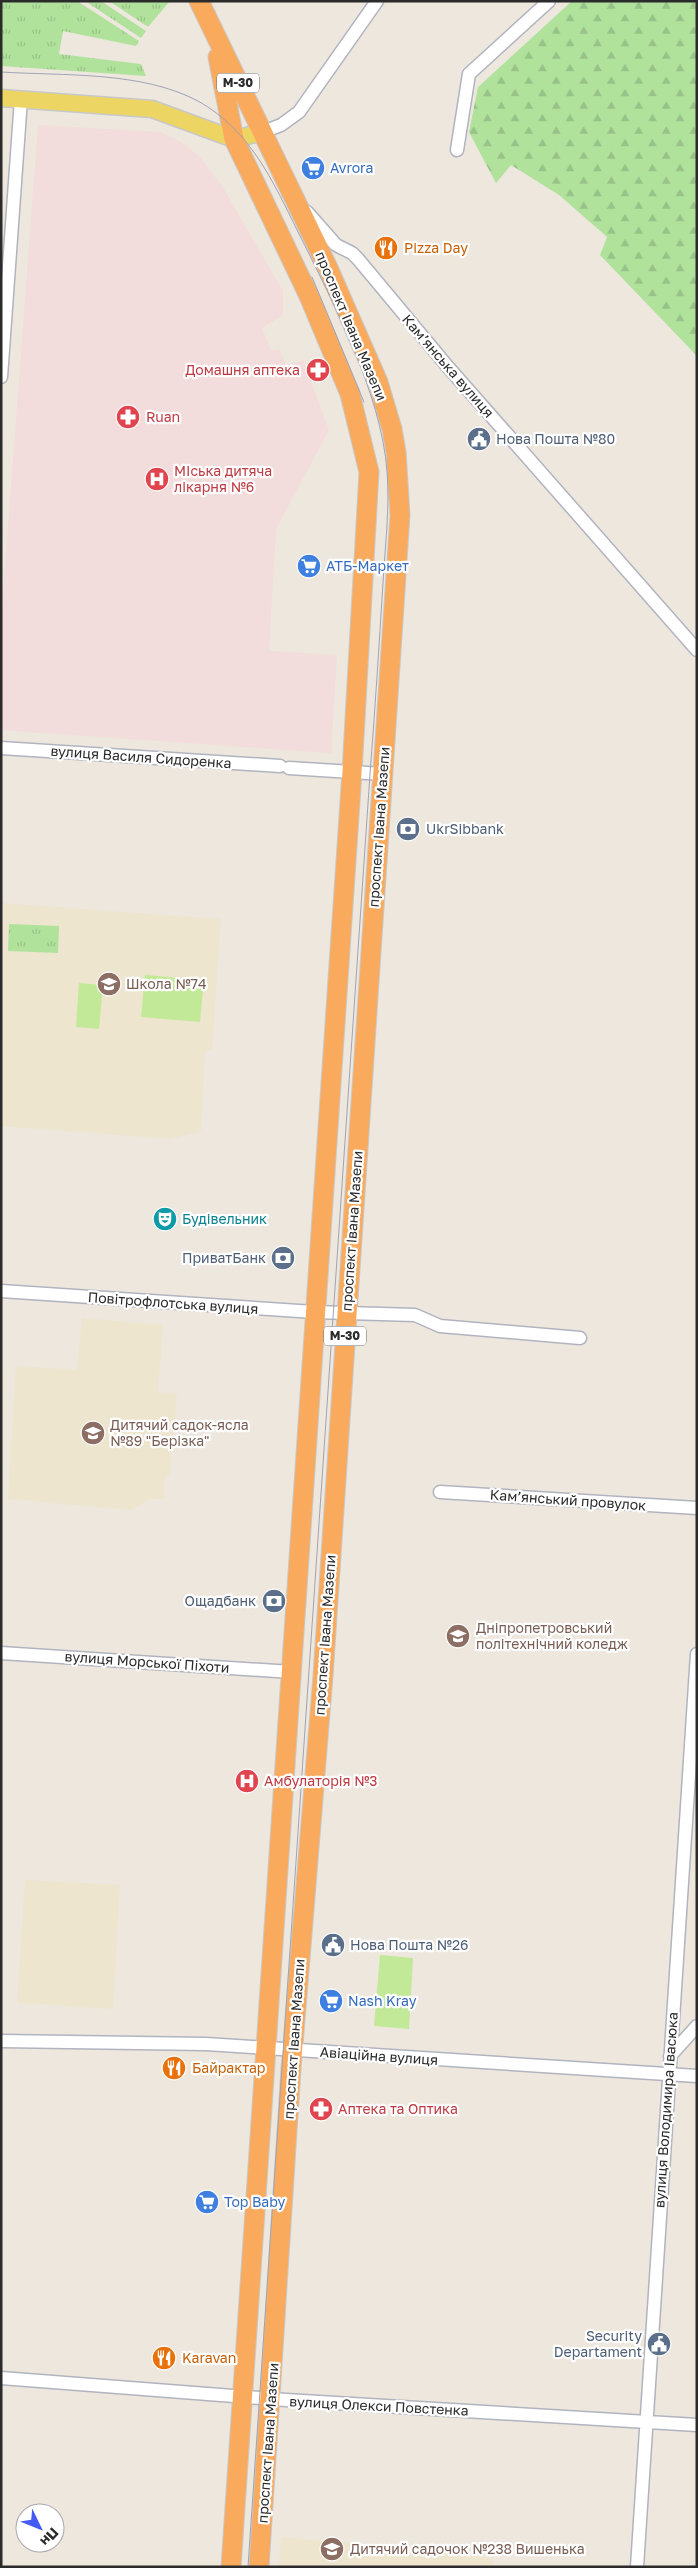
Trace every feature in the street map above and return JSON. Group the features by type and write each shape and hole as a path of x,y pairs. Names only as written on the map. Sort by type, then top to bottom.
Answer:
{"highway":[{"name":"М-30","path":"199,1 213,34 263,132"},
{"name":"М-30","path":"213,34 234,139"},
{"name":"проспект Івана Мазепи","path":"259,2567 292,2050 320,1713 400,515 396,452 392,429 378,382 263,132"},
{"name":"проспект Івана Мазепи","path":"231,2567 292,1672 314,1312 352,772 366,536 367,463 350,394 309,296 234,139"}],"main road":[{"path":"1,98 152,109 234,139 263,132"}],"street":[{"path":"263,132 281,125 299,112 377,1"},
{"path":"457,150 469,74 549,1"},
{"path":"1,377 21,99"},
{"name":"Камʼянська вулиця","path":"295,199 336,245 352,253 448,367 697,650"},
{"name":"вулиця Василя Сидоренка","path":"1,748 383,774"},
{"name":"Повітрофлотська вулиця","path":"1,1291 346,1313"},
{"path":"346,1313 415,1315 440,1326 580,1338"},
{"name":"Камʼянський провулок","path":"440,1492 697,1508"},
{"name":"вулиця Морської Піхоти","path":"1,1653 292,1672"},
{"name":"вулиця Володимира Івасюка","path":"637,2567 697,1654"},
{"path":"670,2056 697,2026"},
{"name":"Авіаційна вулиця","path":"1,2041 206,2044 697,2076"},
{"name":"вулиця Олекси Повстенка","path":"1,2378 271,2398 697,2425"}],"shaded area":[{"name":"МІська дитяча лікарня №6","path":"38,125 160,132 181,142 199,156 222,186 283,291 283,315 262,328 271,351 279,349 287,367 303,360 329,430 276,529 269,651 337,655 331,753 1,730 1,621"},
{"name":"Школа №74","path":"1,903 221,919 212,1049 205,1052 201,1132 169,1139 1,1126"},
{"name":"Дитячий садок-ясла №89 \"Берізка\"","path":"82,1318 163,1325 158,1392 177,1394 170,1473 164,1480 164,1499 150,1499 131,1510 8,1499 16,1366 77,1370"},
{"path":"25,1880 120,1885 113,2009 17,2003"},
{"name":"Дитячий садочок №238 Вишенька","path":"281,2537 374,2545 391,2552 401,2546 493,2559 492,2567 279,2567"}],"green space":[{"path":"1,1 77,1 139,41 136,46 63,31 59,54 141,64 146,76 1,66"},
{"path":"85,1 101,1 146,31 141,38"},
{"path":"109,1 170,1 148,27"},
{"path":"572,1 697,1 697,356 600,255 607,237 559,195 511,165 496,183 469,132 478,87"},
{"path":"9,924 59,926 58,953 8,951"},
{"path":"145,975 204,980 200,1022 141,1017"},
{"path":"79,983 103,985 99,1029 76,1027"},
{"path":"380,1955 413,1958 409,2029 374,2026"}],"tram line":[{"path":"1,72 102,77 152,84 176,91 198,101 232,127 246,142 269,176 340,318 353,348 375,411 383,441 387,471 388,513 248,2567"},
{"path":"312,277 364,402"}],"place":[{"name":"Avrora","path":"313,168"},
{"name":"Pizza Day","path":"386,248"},
{"name":"Домашня аптека","path":"318,370"},
{"name":"Ruan","path":"128,417"},
{"name":"Нова Пошта №80","path":"479,439"},
{"name":"МІська дитяча лікарня №6","path":"157,479"},
{"name":"АТБ-Маркет","path":"309,566"},
{"name":"UkrSibbank","path":"408,829"},
{"name":"Школа №74","path":"109,984"},
{"name":"Будівельник","path":"165,1219"},
{"name":"ПриватБанк","path":"283,1258"},
{"name":"Дитячий садок-ясла №89 \"Берізка\"","path":"93,1433"},
{"name":"Ощадбанк","path":"274,1601"},
{"name":"Дніпропетровський політехнічний коледж","path":"458,1636"},
{"name":"Амбулаторія №3","path":"247,1781"},
{"name":"Нова Пошта №26","path":"333,1945"},
{"name":"Nash Kray","path":"331,2001"},
{"name":"Байрактар","path":"174,2068"},
{"name":"Аптека та Оптика","path":"321,2109"},
{"name":"Top Baby","path":"207,2202"},
{"name":"Security Departament","path":"659,2344"},
{"name":"Karavan","path":"164,2358"},
{"name":"Дитячий садочок №238 Вишенька","path":"332,2549"}]}
